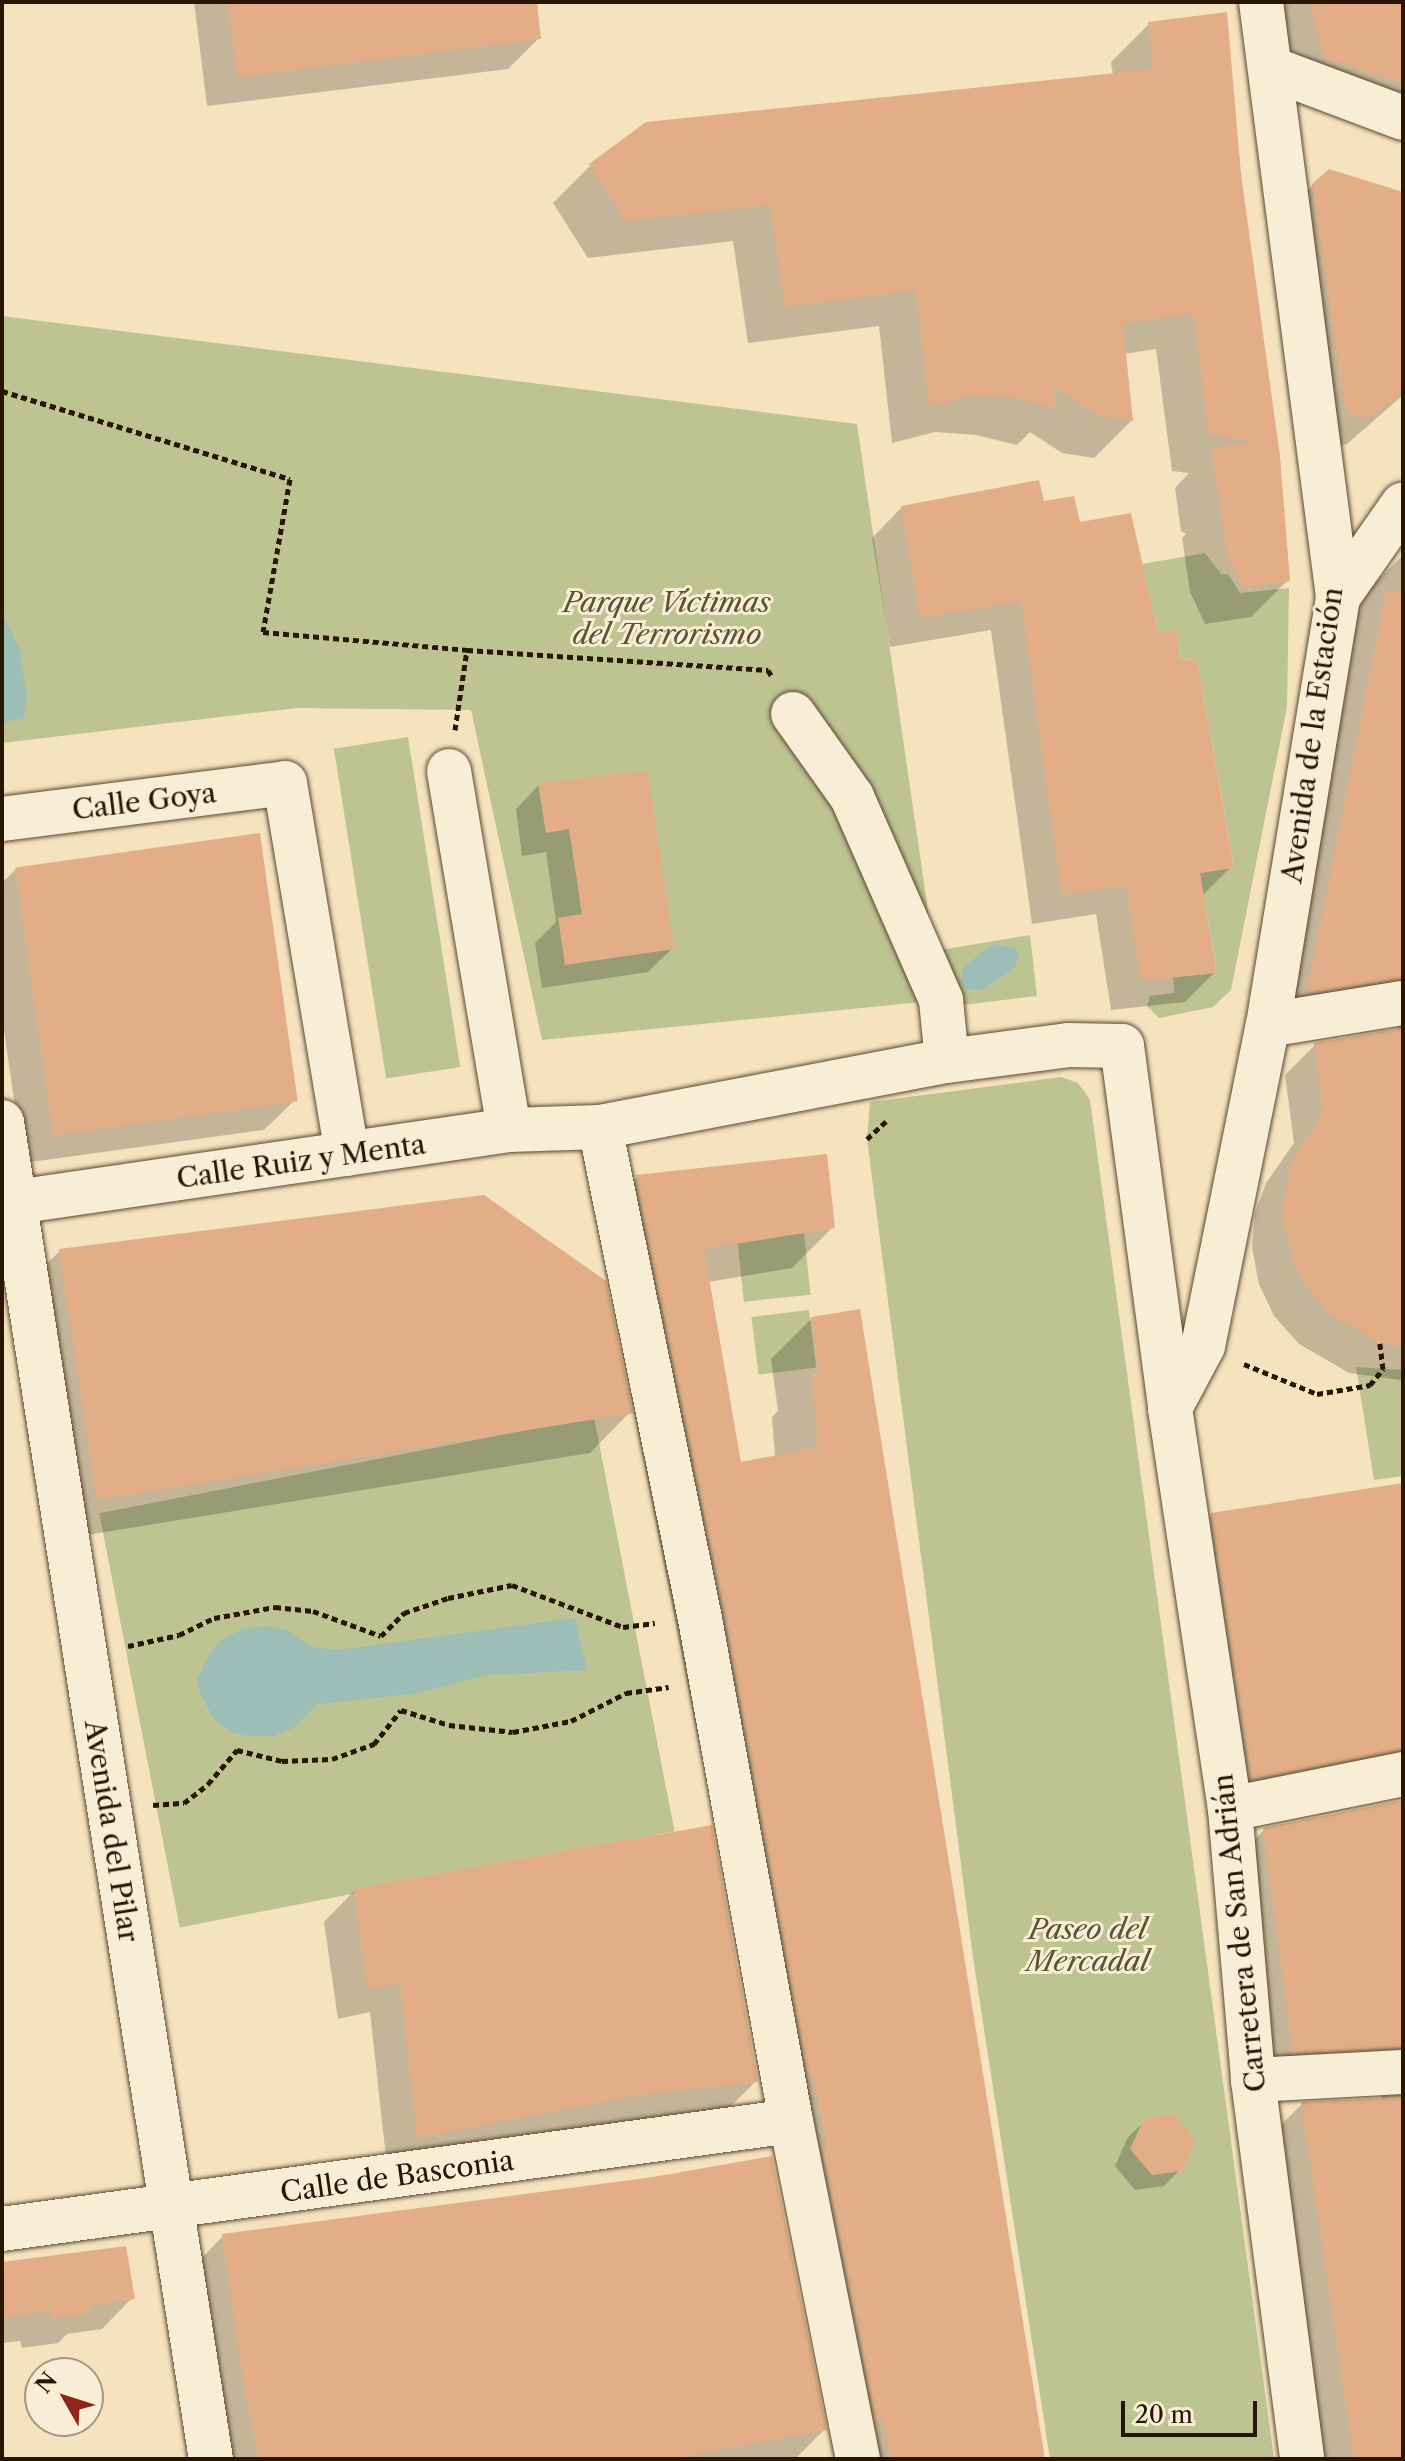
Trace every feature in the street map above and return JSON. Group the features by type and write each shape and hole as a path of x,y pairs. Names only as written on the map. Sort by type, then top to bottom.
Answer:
{"street":[{"name":"Avenida de la Estación","path":"1170,1408 1203,1346 1268,1025 1338,597 1261,2"},
{"path":"1270,68 1403,118"},
{"path":"1338,597 1402,508"},
{"path":"793,714 852,797 941,1000 947,1061"},
{"path":"449,771 509,1130"},
{"name":"Calle Goya","path":"2,819 285,783 347,1154"},
{"path":"1268,1025 1403,1003"},
{"name":"Carretera de San Adrián","path":"947,1061 1068,1045 1122,1046 1170,1408 1230,1809 1253,2080 1302,2459"},
{"name":"Calle Ruiz y Menta","path":"7,1203 509,1130 600,1127 947,1061"},
{"name":"Avenida del Pilar","path":"2,1122 7,1203 84,1655 211,2459"},
{"path":"600,1127 700,1619 791,2121 858,2459"},
{"path":"1230,1809 1403,1774"},
{"path":"1253,2080 1403,2072"},
{"name":"Calle de Basconia","path":"2,2229 791,2121"}],"path":[{"path":"2,391 290,479 263,632 467,650 768,670 793,714"},
{"path":"449,771 467,650"},
{"path":"1203,1346 1317,1394 1370,1385 1383,1369 1380,1343"},
{"path":"84,1655 179,1635 214,1618 275,1607 313,1611 381,1636 404,1613 448,1598 512,1585 623,1627 700,1619"},
{"path":"108,1808 184,1803 208,1784 237,1750 282,1761 332,1759 374,1744 401,1710 449,1725 513,1732 571,1721 626,1693 711,1681"}],"green space":[{"name":"Parque Víctimas del Terrorismo","path":"2,316 857,424 934,951 1030,935 1037,996 946,1007 941,1000 542,1040 471,710 297,708 2,743"},
{"path":"1205,553 1221,574 1228,574 1240,593 1289,588 1287,707 1231,990 1213,1007 1159,1018 1147,1006 1150,996 1174,993 1173,977 1217,972 1200,873 1234,867 1197,659 1181,660 1176,630 1158,633 1142,564"},
{"path":"408,737 460,1067 386,1079 334,749"},
{"name":"Paseo del Mercadal","path":"1061,1077 1078,1083 1090,1100 1274,2459 1050,2459 973,1957 867,1139 870,1102"},
{"path":"804,1233 810,1295 744,1302 737,1240"},
{"path":"809,1310 816,1368 759,1375 751,1317"},
{"path":"1356,1367 1403,1370 1403,1476 1374,1480"},
{"path":"594,1417 675,1831 180,1927 99,1513"}],"water":[{"path":"3,615 20,650 27,698 23,719 2,722"},
{"path":"992,944 1015,948 1019,955 1015,968 982,990 965,989 961,983 963,968"},
{"path":"575,1618 587,1670 486,1675 413,1694 318,1704 293,1728 274,1736 246,1736 229,1731 215,1720 200,1694 197,1680 209,1654 220,1641 242,1629 266,1626 285,1629 313,1647 338,1650"}],"building":[{"path":"228,2 537,2 541,39 237,77"},
{"path":"1310,2 1403,2 1403,83 1324,58"},
{"path":"1227,12 1241,174 1280,456 1290,581 1242,588 1227,554 1219,498 1224,497 1218,493 1211,449 1254,441 1209,434 1193,313 1123,324 1133,421 1100,416 1052,386 1057,409 1015,398 974,395 929,407 916,290 785,307 770,205 626,221 589,164 646,122 1154,69 1148,22"},
{"path":"1329,169 1403,192 1403,393 1367,419 1350,414 1344,400 1312,184"},
{"path":"1039,480 1044,501 1074,496 1080,522 1131,513 1158,633 1176,630 1181,660 1197,659 1234,868 1200,873 1217,973 1141,981 1126,885 1062,895 1021,601 920,618 901,506"},
{"path":"1386,591 1403,592 1403,979 1307,993"},
{"path":"648,771 674,949 565,965 558,918 582,914 569,829 546,833 538,783"},
{"path":"260,833 298,1101 53,1136 15,867"},
{"path":"1403,1028 1403,1348 1380,1343 1329,1314 1296,1271 1282,1216 1291,1163 1323,1111 1314,1043"},
{"path":"827,1154 835,1228 704,1249 741,1462 818,1447 812,1374 819,1373 811,1317 860,1309 1045,2459 891,2459 883,2419 876,2420 822,2147 827,2146 813,2076 808,2076 725,1614 637,1184 636,1175"},
{"path":"484,1195 606,1281 633,1413 97,1500 59,1249"},
{"path":"1403,1483 1403,1750 1251,1779 1211,1513"},
{"path":"1403,1800 1403,2047 1293,2053 1263,1828"},
{"path":"712,1825 758,2082 640,2095 417,2138 400,1983 368,1990 353,1889"},
{"path":"1403,2097 1403,2459 1354,2459 1301,2102"},
{"path":"1174,2114 1195,2140 1182,2171 1152,2175 1130,2149 1144,2119"},
{"path":"772,2156 827,2430 671,2459 259,2459 245,2392 222,2234 653,2177"},
{"path":"126,2246 135,2299 90,2306 91,2313 52,2319 50,2311 2,2318 2,2262"}]}
